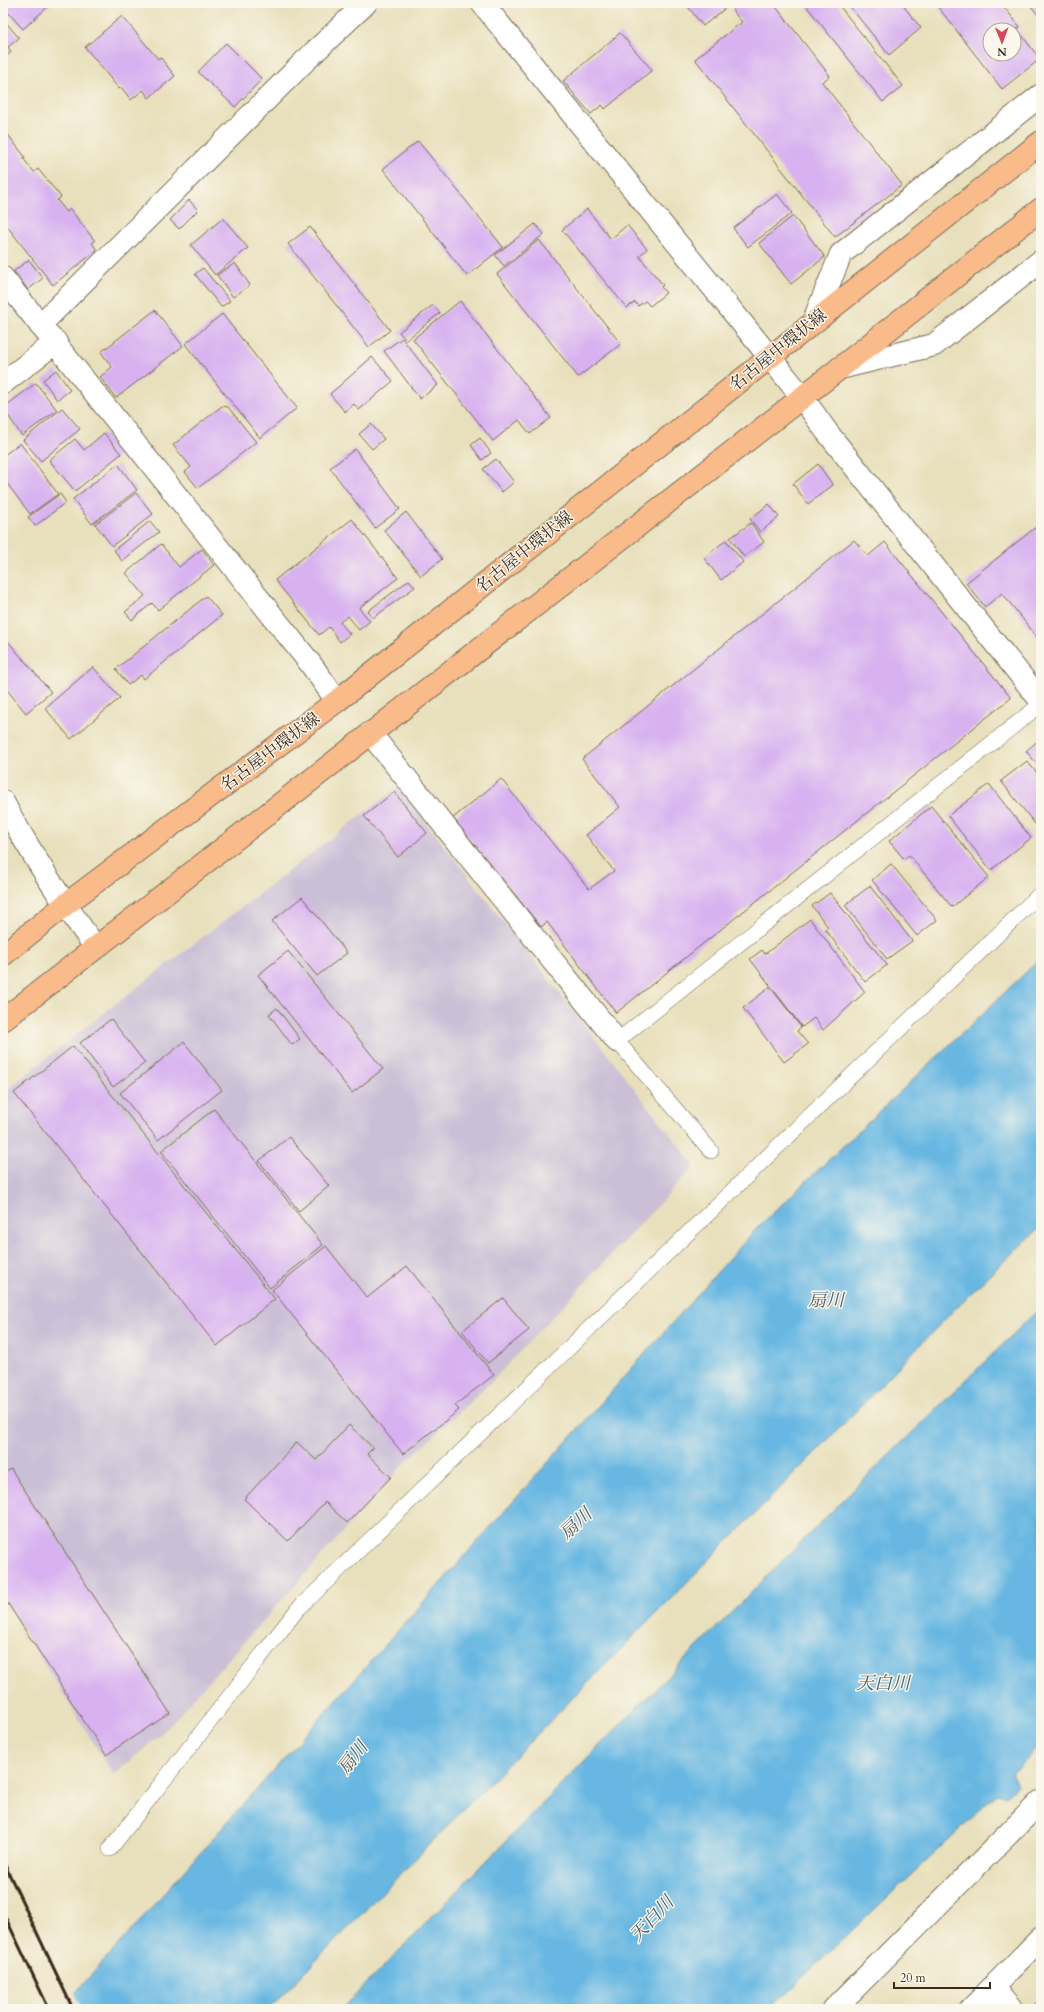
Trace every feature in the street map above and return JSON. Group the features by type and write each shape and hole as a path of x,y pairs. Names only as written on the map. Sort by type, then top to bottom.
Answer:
{"main road":[{"name":"名古屋中環状線","path":"3,955 65,905 337,701 1041,142"},
{"path":"3,1020 840,368 1041,209"}],"street":[{"path":"40,325 300,66 366,3"},
{"path":"482,3 768,358 802,397 827,432 1041,702"},
{"path":"813,322 841,254 1041,95"},
{"path":"840,368 934,344 1041,261"},
{"path":"3,278 40,325 56,342 310,663 337,701"},
{"path":"3,383 56,342"},
{"path":"370,733 617,1041"},
{"path":"3,802 29,851 96,948"},
{"path":"834,2009 1041,1801"},
{"path":"971,2009 1041,1938"},
{"path":"993,1988 1011,2009"}],"lane":[{"path":"710,1151 617,1041 1041,702"},
{"path":"110,1848 296,1610 1041,894"}],"shaded area":[{"path":"398,787 695,1166 492,1381 406,1462 162,1733 114,1775 3,1599 3,1093 73,1037"}],"water":[{"name":"扇川","path":"1041,958 1041,1227 953,1311 269,2009 61,2009 756,1229"},
{"name":"天白川","path":"1041,1307 1041,1744 1012,1774 1018,1785 1005,1796 998,1793 769,2009 342,2009 592,1753 844,1499"}],"pier":[{"path":"74,1991 82,2009 59,2009 60,2008"}],"building":[{"path":"9,3 52,3 23,29 4,8"},
{"path":"685,3 732,3 703,26"},
{"path":"741,3 756,3 757,5 759,3 773,3 830,76 822,82 902,185 835,237 695,59 742,22 732,10"},
{"path":"804,3 837,3 903,86 883,102"},
{"path":"847,3 901,3 921,28 889,55"},
{"path":"935,3 1001,3 1016,22 982,22 982,62 1022,62 1022,36 1040,59 1002,89"},
{"path":"1035,3 1041,3 1041,19 1031,6"},
{"path":"122,16 158,59 160,57 175,76 149,98 143,90 131,100 121,87 119,89 85,47"},
{"path":"3,19 19,38 8,47 11,52 3,59"},
{"path":"620,33 652,70 605,109 602,105 591,114 563,81"},
{"path":"226,43 262,79 235,107 198,72"},
{"path":"3,128 25,157 23,158 34,172 38,169 61,197 57,200 67,212 70,209 95,241 92,243 97,250 53,285 3,221"},
{"path":"418,141 503,247 467,276 383,169"},
{"path":"777,194 792,213 748,247 733,228"},
{"path":"189,200 198,210 179,229 170,220"},
{"path":"587,209 611,239 627,225 647,249 639,256 663,285 661,287 666,293 650,306 645,301 638,306 635,302 627,308 562,230"},
{"path":"793,216 825,257 791,284 759,243"},
{"path":"223,218 248,248 215,275 191,245"},
{"path":"535,224 544,234 504,266 495,255"},
{"path":"310,227 390,330 369,347 288,244"},
{"path":"539,240 621,344 578,377 497,274"},
{"path":"29,260 43,278 28,290 14,271"},
{"path":"235,263 250,285 233,297 217,275"},
{"path":"203,268 230,301 221,307 195,274"},
{"path":"460,301 551,418 530,434 519,420 493,441 413,339"},
{"path":"433,305 440,313 406,340 399,332"},
{"path":"155,310 183,346 116,398 100,377 112,367 101,352"},
{"path":"222,314 297,408 260,438 185,344"},
{"path":"402,338 438,385 420,399 384,351"},
{"path":"372,357 393,381 359,410 354,404 345,412 330,394"},
{"path":"56,370 70,390 57,400 43,380"},
{"path":"36,383 57,410 22,436 3,408"},
{"path":"222,406 228,407 256,442 198,488 185,472 191,467 173,445"},
{"path":"62,408 80,429 41,461 23,440"},
{"path":"371,424 384,439 372,449 359,434"},
{"path":"104,433 121,454 75,491 49,460 75,439 84,450"},
{"path":"480,438 491,453 482,460 471,445"},
{"path":"20,443 58,494 30,514 3,478 3,456"},
{"path":"355,449 400,509 375,528 330,468"},
{"path":"496,459 514,482 502,492 483,469"},
{"path":"118,464 137,490 92,524 73,499"},
{"path":"818,464 833,485 808,504 793,484"},
{"path":"136,493 153,514 112,546 95,524"},
{"path":"60,494 66,502 35,526 28,517"},
{"path":"769,504 779,517 760,532 750,519"},
{"path":"406,512 442,559 421,576 384,530"},
{"path":"352,519 398,578 359,608 370,621 359,630 348,616 340,622 350,634 340,642 329,627 319,635 275,580"},
{"path":"150,521 159,532 122,561 114,550"},
{"path":"751,523 764,542 744,557 730,538"},
{"path":"1041,523 1041,642 1002,593 985,607 966,583"},
{"path":"726,540 743,562 721,580 704,558"},
{"path":"854,540 868,556 885,542 1011,698 616,1013 547,922 541,927 453,818 501,779 589,889 614,871 586,835 620,807 582,759"},
{"path":"161,544 179,567 202,549 214,565 158,610 152,603 132,620 125,612 145,596 126,573"},
{"path":"409,580 415,587 373,618 368,611"},
{"path":"206,596 222,615 144,679 141,675 128,685 116,669"},
{"path":"6,639 51,692 26,713 3,685 3,642"},
{"path":"93,667 120,698 71,739 45,708"},
{"path":"1041,738 1041,769 1026,751"},
{"path":"1027,761 1041,778 1041,819 1035,824 1001,781"},
{"path":"989,784 1031,838 991,870 948,816"},
{"path":"394,792 427,833 398,857 364,816"},
{"path":"931,806 989,877 952,907 909,855 904,859 889,841"},
{"path":"891,864 937,920 917,936 872,880"},
{"path":"870,886 912,941 887,959 845,905"},
{"path":"830,893 887,965 865,982 825,929 828,927 812,906"},
{"path":"302,897 347,953 317,976 272,921"},
{"path":"810,919 865,992 823,1030 814,1018 802,1027 750,959 762,950 765,954"},
{"path":"288,951 383,1069 352,1093 258,975"},
{"path":"770,987 801,1027 797,1031 808,1044 784,1062 743,1008"},
{"path":"277,1008 300,1039 292,1045 269,1014"},
{"path":"111,1019 145,1063 113,1087 80,1043"},
{"path":"184,1042 222,1090 158,1140 120,1093"},
{"path":"73,1046 275,1299 217,1346 14,1093"},
{"path":"214,1109 323,1245 270,1288 161,1151"},
{"path":"289,1137 329,1186 299,1211 259,1161"},
{"path":"326,1246 367,1298 407,1266 494,1375 455,1405 459,1410 403,1454 272,1290"},
{"path":"503,1298 529,1330 488,1363 462,1331"},
{"path":"349,1425 373,1448 367,1454 391,1477 347,1523 325,1502 288,1541 244,1499 297,1442 316,1460"},
{"path":"11,1469 170,1713 106,1755 3,1596 3,1474"},
{"path":"1041,1998 1041,2009 1038,2009 1034,2004"}],"railway":[{"path":"3,1861 73,2009"},
{"path":"3,1912 49,2009"}]}
